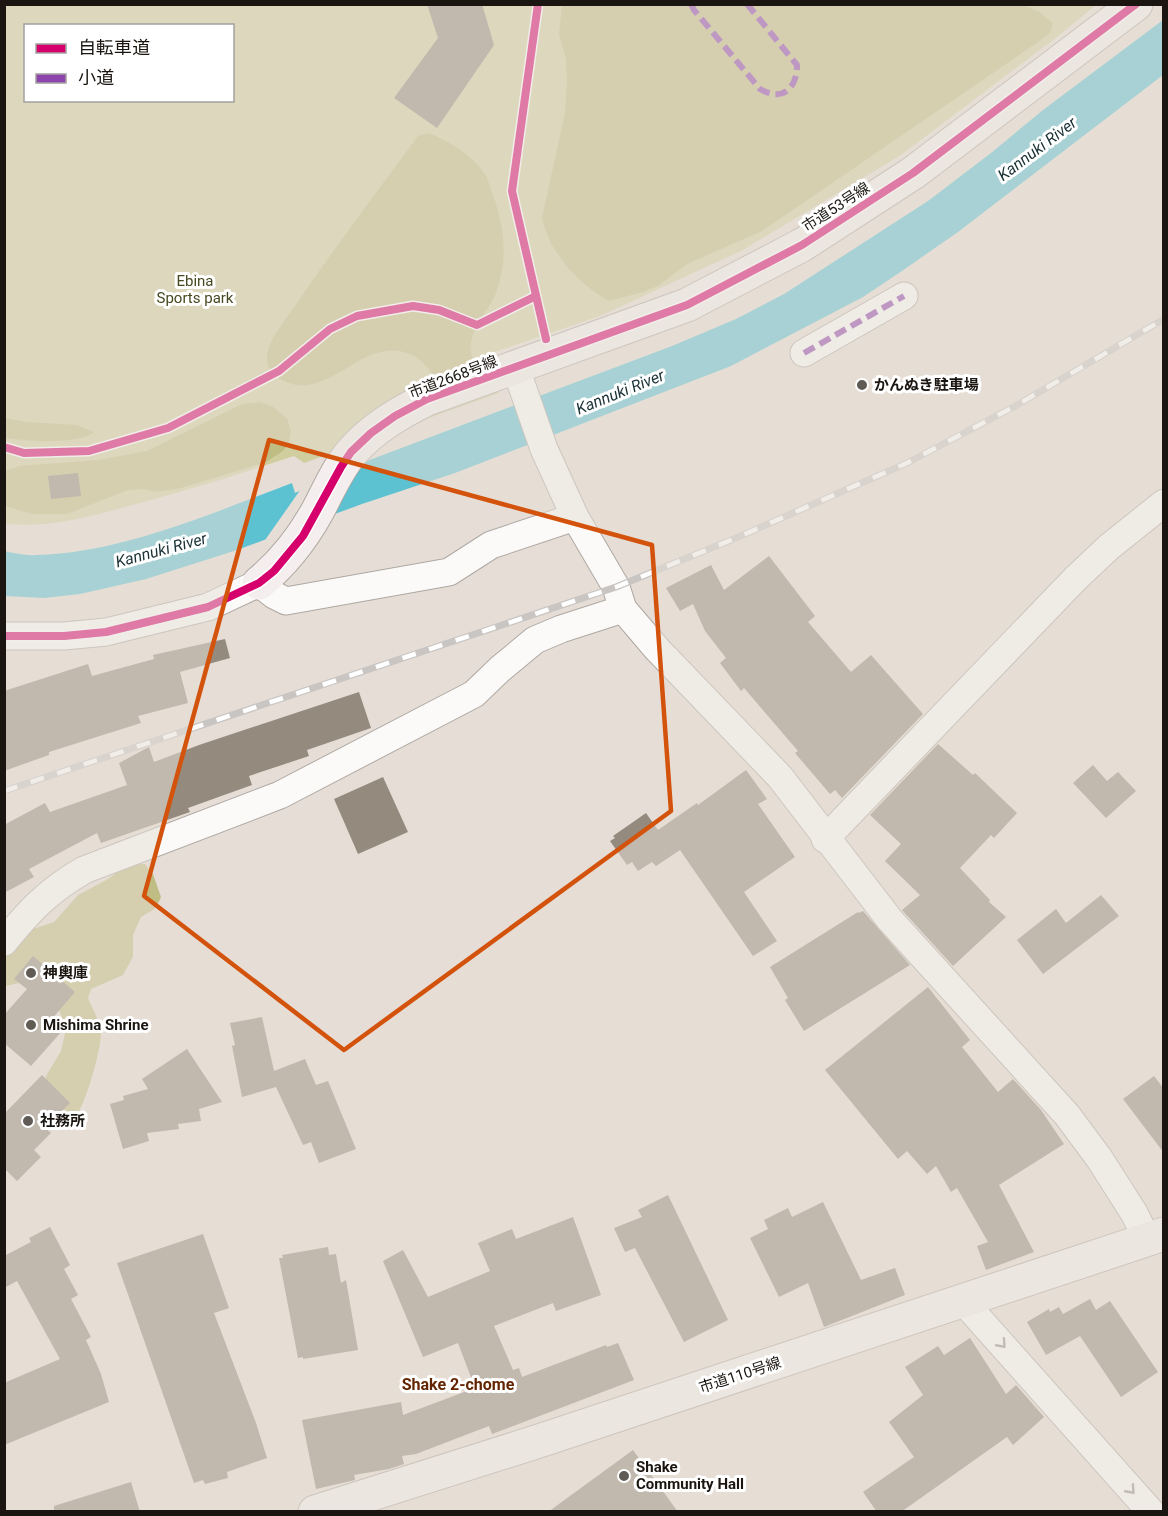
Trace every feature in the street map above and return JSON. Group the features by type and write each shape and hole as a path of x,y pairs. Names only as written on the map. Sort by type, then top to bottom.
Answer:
{"street":[{"name":"市道53号線","path":"520,380 687,305 802,245 913,173 1136,4"},
{"path":"804,353 904,296"},
{"name":"市道2668号線","path":"259,583 274,571 303,536 341,467 351,452 371,433 394,416 427,399 520,380"},
{"path":"520,380 546,453 575,517 616,587 623,609 657,649 780,777 825,839 890,920 1067,1116 1099,1158 1134,1212 1155,1236"},
{"path":"825,839 1076,578 1109,547 1164,503"},
{"path":"4,636 64,636 106,632 208,607 259,583 286,601 449,572 491,545 575,517"},
{"path":"4,942 29,911 58,885 84,870 280,795 474,694 535,640 623,609"},
{"name":"市道110号線","path":"315,1512 550,1438 1155,1236"},
{"path":"963,1301 1150,1512"}],"highlighted area":[{"path":"269,440 652,545 671,811 344,1050 144,896"}],"green space":[{"name":"Ebina Sports park","path":"4,5 1096,5 901,155 743,250 600,316 486,355 499,393 304,463 294,456 237,475 106,512 57,523 5,524"}],"shaded area":[{"path":"562,5 1023,5 1040,12 1052,23 1051,31 1041,40 762,231 687,264 658,286 609,301 576,276 551,243 542,218 565,113 566,59 559,35"},
{"path":"429,133 459,149 479,166 487,179 502,228 503,267 496,293 473,335 470,346 472,360 456,377 436,377 412,355 394,350 376,353 312,384 295,385 277,377 269,369 267,361 270,344 278,330 340,241 418,136"},
{"path":"260,402 273,407 287,419 291,431 289,442 283,451 266,462 181,488 157,492 143,489 128,490 67,514 32,514 5,506 5,471 19,466 99,460 147,451 242,404"},
{"path":"5,418 26,422 77,425 94,432 77,439 65,440 38,441 5,438"},
{"path":"145,864 153,874 161,897 156,908 141,917 133,935 133,957 123,975 91,989 88,998 101,1029 100,1042 95,1066 76,1117 65,1127 44,1130 31,1113 47,1074 61,1051 66,1029 59,1010 20,983 5,986 4,954 33,929 54,922 78,895 108,879 127,865"}],"water":[{"name":"Kannuki River","path":"1163,20 1163,75 958,232 902,271 863,297 731,366 455,473 234,551 146,579 80,594 44,598 5,596 4,551 32,555 68,553 101,547 166,530 292,483 295,493 367,461 672,346 736,319 784,294 928,201 1043,110"}],"pier":[{"path":"364,459 328,519 263,543 303,486"}],"building":[{"path":"427,4 482,4 494,45 437,128 394,98 438,38"},
{"path":"78,473 81,496 51,499 48,476"},
{"path":"769,556 815,616 808,622 851,672 871,655 923,714 842,798 835,790 830,794 795,753 798,751 744,688 741,691 720,663 726,658 705,631 693,604 680,611 666,588 711,565 724,590"},
{"path":"225,639 230,658 180,672 188,703 138,716 141,723 49,752 49,755 4,771 4,691 88,664 92,676 154,659 153,655"},
{"path":"359,692 371,728 307,750 309,756 249,776 252,785 188,808 190,812 101,843 97,833 29,869 34,877 4,893 4,825 45,803 50,812 127,785 119,763 149,747 154,762"},
{"path":"938,744 973,775 975,773 1017,813 994,838 991,835 960,868 990,900 989,902 1006,917 953,966 902,910 920,895 885,861 901,844 870,815"},
{"path":"1093,765 1107,781 1118,772 1136,791 1106,818 1073,783"},
{"path":"746,770 767,799 758,804 795,857 744,892 777,941 753,956 680,850 656,866 652,862 638,871 632,862 627,865 610,841 615,838 613,836 646,813 658,830 697,803 698,805"},
{"path":"383,777 408,832 358,854 334,799"},
{"path":"1101,895 1119,916 1043,974 1017,940 1056,909 1066,923"},
{"path":"863,911 910,965 804,1031 785,1000 788,998 770,967"},
{"path":"33,956 75,992 51,1020 63,1030 31,1066 4,1043 4,1015 27,989 14,979"},
{"path":"928,987 970,1040 962,1047 998,1092 1013,1079 1041,1110 1064,1144 999,1185 1034,1252 986,1270 977,1246 988,1242 957,1188 951,1192 936,1166 927,1174 907,1151 898,1159 825,1070"},
{"path":"262,1017 274,1071 305,1059 316,1085 328,1081 356,1149 319,1163 311,1142 303,1145 276,1087 242,1097 230,1023"},
{"path":"187,1049 222,1102 199,1109 201,1121 178,1124 179,1129 147,1133 149,1141 123,1149 110,1104 124,1100 123,1096 148,1089 142,1079"},
{"name":"社務所","path":"42,1075 70,1103 45,1128 51,1133 34,1150 41,1157 17,1181 4,1168 4,1114"},
{"path":"1154,1076 1164,1089 1164,1153 1123,1099"},
{"path":"668,1195 728,1320 684,1342 635,1248 625,1252 614,1228 642,1217 638,1210"},
{"path":"823,1202 861,1280 895,1268 905,1295 824,1327 808,1283 779,1297 750,1238 768,1229 764,1220 788,1208 792,1217"},
{"path":"573,1217 601,1295 556,1311 553,1303 494,1326 513,1370 519,1368 522,1377 606,1345 607,1347 618,1343 634,1380 492,1434 489,1426 416,1454 402,1456 404,1464 354,1475 355,1480 316,1489 302,1420 401,1402 403,1415 475,1388 458,1343 423,1357 383,1261 403,1250 428,1297 490,1271 478,1243 512,1229 516,1239"},
{"path":"50,1227 70,1265 64,1269 78,1295 71,1299 91,1337 86,1340 101,1374 109,1402 4,1445 4,1383 60,1359 17,1281 4,1288 4,1256 31,1242 29,1238"},
{"path":"203,1234 229,1308 214,1313 267,1458 227,1472 228,1478 205,1484 203,1480 194,1483 117,1263"},
{"path":"328,1247 329,1255 336,1254 341,1283 346,1280 358,1350 298,1358 279,1258 283,1258 282,1255"},
{"path":"1090,1299 1096,1310 1110,1301 1158,1372 1121,1397 1080,1336 1046,1355 1027,1322 1049,1309 1050,1312 1059,1307 1063,1314"},
{"path":"970,1338 1006,1394 1016,1385 1044,1417 1013,1445 1007,1437 901,1512 877,1512 863,1492 914,1457 889,1422 923,1395 905,1367 938,1346 944,1355"},
{"name":"Shake Community Hall","path":"633,1450 678,1512 548,1512"},
{"path":"131,1482 140,1512 54,1512 54,1506"}],"railway":[{"path":"4,791 616,587 736,538 907,463 1017,405 1164,319"}],"marked path":[{"path":"691,4 760,89 775,94 787,91 794,81 797,65 747,4"},
{"path":"804,353 904,296"}],"cycle path":[{"path":"538,4 512,191 546,339"},
{"path":"4,636 64,636 106,632 208,607 259,583 274,571 303,536 351,452 371,433 395,416 427,399 687,305 802,245 913,173 1136,4"},
{"path":"4,447 24,453 89,451 168,428 279,371 330,329 357,316 413,306 439,310 477,325 536,296"}],"place":[{"name":"かんぬき駐車場","path":"862,385"},
{"name":"神輿庫","path":"31,973"},
{"name":"Mishima Shrine","path":"31,1025"},
{"name":"社務所","path":"28,1121"},
{"name":"Shake Community Hall","path":"624,1476"}],"district":[{"name":"Shake 2-chome","path":"458,1384"}]}
